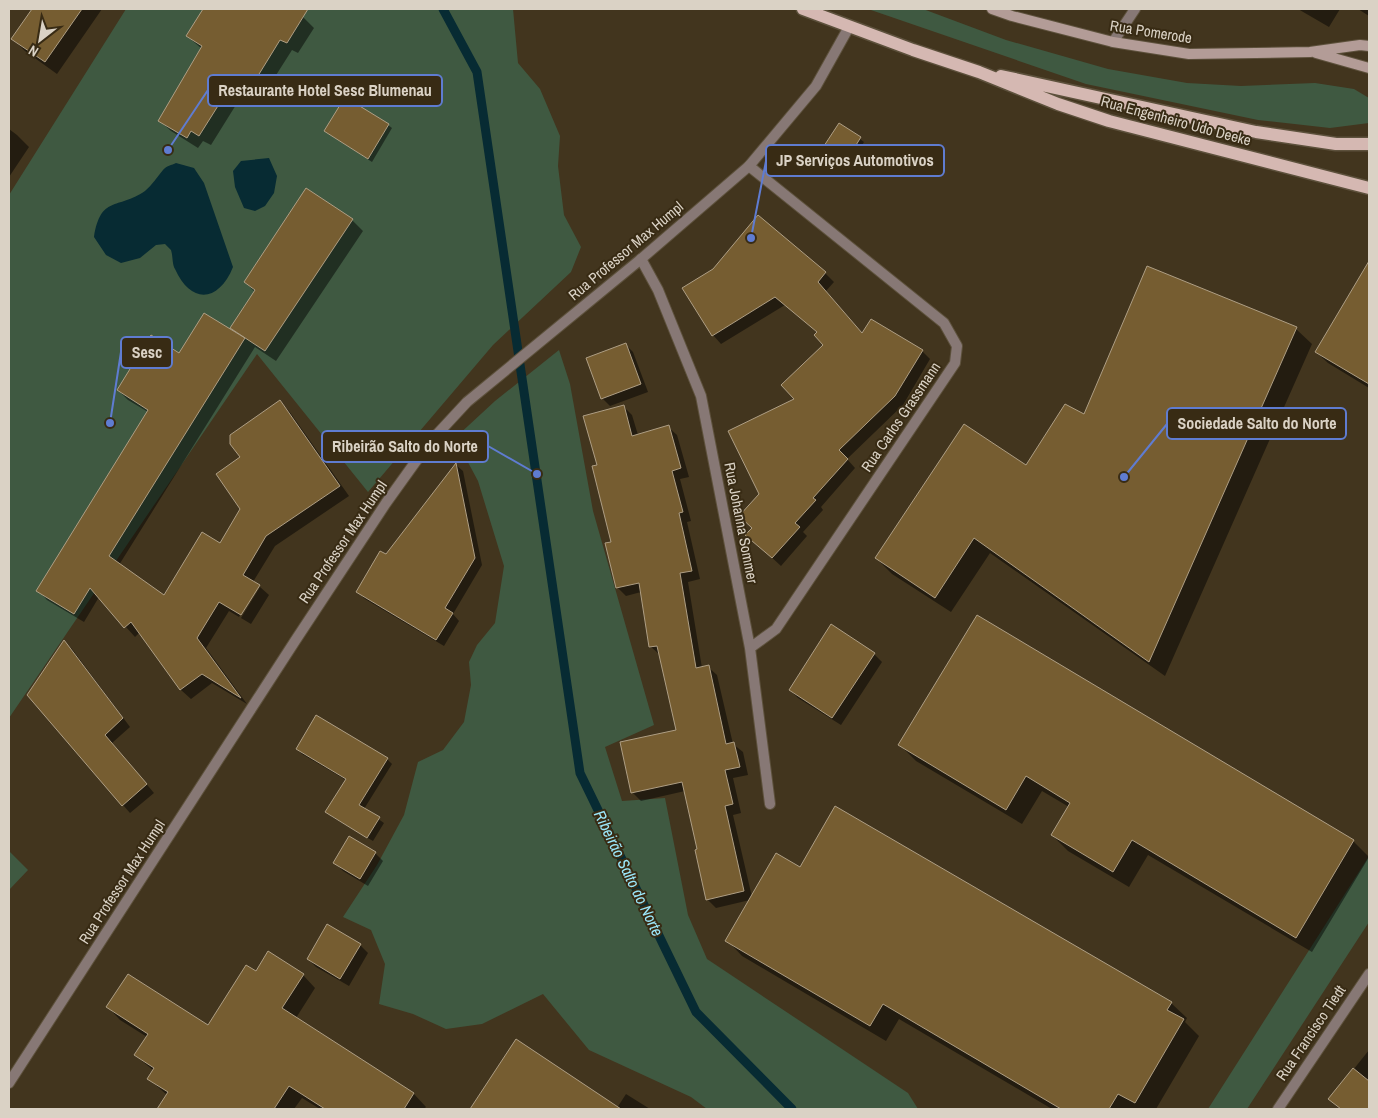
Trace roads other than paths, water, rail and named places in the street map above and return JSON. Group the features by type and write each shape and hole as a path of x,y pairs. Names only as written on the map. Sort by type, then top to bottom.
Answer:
{"main road":[{"name":"Rua Engenheiro Udo Deeke","path":"802,9 1109,121 1369,188"},
{"name":"Rua Pomerode","path":"992,9 1113,42 1189,54 1310,52 1360,45 1369,46"},
{"name":"Rua Pomerode","path":"1310,52 1369,68"},
{"name":"Rua Engenheiro Udo Deeke","path":"979,72 1030,81 1256,132 1336,144 1369,144"}],"street":[{"path":"1113,42 1135,9"},
{"name":"Rua Professor Max Humpl","path":"9,1083 386,503 428,442 467,402 641,259 749,166 816,86 849,27"},
{"name":"Rua Carlos Grassmann","path":"749,166 944,323 957,346 955,363 776,629 750,648"},
{"name":"Rua Johanna Sommer","path":"641,259 658,290 700,396 750,648 770,804"},
{"name":"Rua Francisco Tiedt","path":"1278,1109 1369,974"}],"water":[{"path":"269,158 277,176 274,193 265,206 255,211 244,208 235,187 233,171 241,161"},
{"path":"176,163 194,168 204,183 233,267 227,279 213,293 205,295 189,289 174,267 171,250 165,244 156,245 140,258 121,263 106,255 94,237 97,224 106,209 145,191 164,169"}],"waterway":[{"name":"Ribeirão Salto do Norte","path":"443,9 477,72 580,773 696,1012 792,1109"}],"place":[{"name":"Restaurante Hotel Sesc Blumenau","path":"168,150"},
{"name":"JP Serviços Automotivos","path":"751,238"},
{"name":"Sesc","path":"110,423"},
{"name":"Ribeirão Salto do Norte","path":"537,474"},
{"name":"Sociedade Salto do Norte","path":"1124,477"}]}
